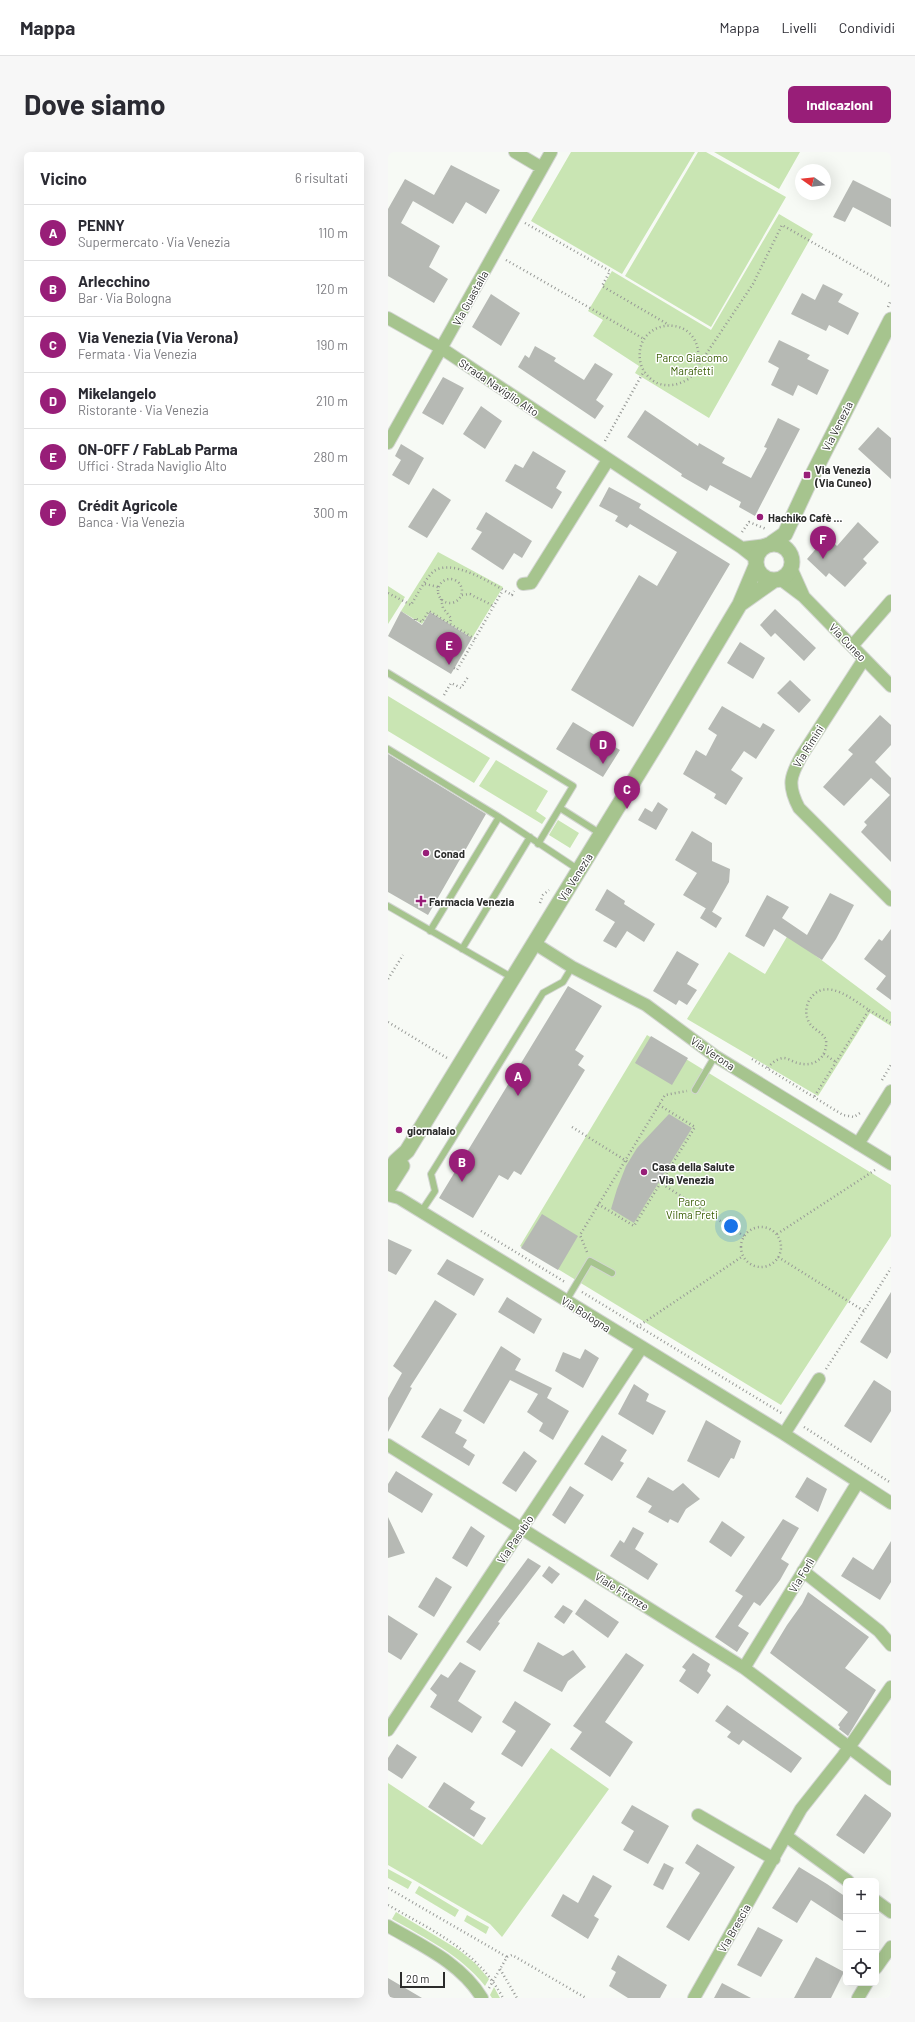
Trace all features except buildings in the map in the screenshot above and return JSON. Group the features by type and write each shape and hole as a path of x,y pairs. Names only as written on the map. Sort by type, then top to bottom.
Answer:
{"street":[{"path":"515,152 542,168"},
{"name":"Via Guastalla","path":"388,443 552,152"},
{"name":"Strada Naviglio Alto","path":"388,318 441,348 742,548 756,562"},
{"name":"Via Venezia","path":"388,1188 402,1168 409,1148 740,604 758,553 778,543 891,320"},
{"path":"523,584 531,583 603,457"},
{"path":"742,548 778,543 792,561 791,568"},
{"path":"756,562 760,573 766,578 777,579"},
{"name":"Via Venezia","path":"740,604 777,579 785,576 791,568"},
{"name":"Via Cuneo","path":"791,568 804,597"},
{"name":"Via Cuneo","path":"777,579 804,597 891,686"},
{"path":"852,646 891,600"},
{"name":"Via Rimini","path":"864,659 793,770 790,784 793,796 799,808 891,900"},
{"name":"Via Verona","path":"534,943 572,967 646,1005 715,1056 889,1162"},
{"path":"858,1144 891,1091"},
{"name":"Via Venezia","path":"388,1173 396,1161 409,1148"},
{"name":"Via Bologna","path":"388,1195 399,1198 784,1434 891,1503"},
{"name":"Via Pasubio","path":"388,1730 642,1348"},
{"path":"784,1434 819,1379"},
{"name":"Viale Firenze","path":"388,1445 744,1668 891,1779"},
{"name":"Via Forlì","path":"744,1668 858,1482"},
{"path":"803,1571 879,1631 891,1645"},
{"name":"Via Brescia","path":"694,1998 809,1797 848,1747 891,1686"},
{"path":"698,1815 774,1859"},
{"path":"786,1836 844,1878"},
{"path":"879,1903 891,1912"},
{"path":"388,1926 455,1967 485,1994"},
{"path":"879,1964 891,1947"},
{"path":"858,1998 865,1986"}],"lane":[{"path":"388,673 574,786 538,844"},
{"path":"388,749 499,817 579,870"},
{"path":"560,808 601,834"},
{"path":"430,931 499,817"},
{"path":"462,949 530,837"},
{"path":"388,906 513,978"},
{"path":"421,1212 435,1191 431,1174 543,993 563,982 572,967"},
{"path":"695,1090 715,1056"},
{"path":"566,1301 590,1260 612,1273"}],"path":[{"path":"515,217 610,271 602,286 669,325 682,328 691,334 697,343 700,353 698,364"},
{"path":"669,325 661,326 651,331 644,339 639,354 644,371 653,381 660,384 676,385 690,378 753,284 782,224 891,287"},
{"path":"494,254 644,339"},
{"path":"603,457 644,371"},
{"path":"388,592 411,605 432,573 447,566 462,570 512,595 518,583 523,584"},
{"path":"438,587 446,579 454,579 462,588 461,596"},
{"path":"425,584 438,587"},
{"path":"438,587 443,608 451,618 450,624"},
{"path":"454,668 457,670 469,646 475,639 504,590"},
{"path":"441,599 452,603 461,596 470,594 477,599 486,601 494,607"},
{"path":"414,620 416,618 422,622 429,611 475,639"},
{"path":"438,704 451,683 461,688 468,677"},
{"path":"388,979 403,955"},
{"path":"768,1068 773,1062 781,1058 806,1064 817,1061 824,1054 826,1045 825,1037 812,1026 807,1017 807,1005 813,996 822,990 834,989 891,1023"},
{"path":"814,1097 869,1010"},
{"path":"388,1022 451,1060"},
{"path":"824,1054 836,1062"},
{"path":"752,1059 846,1116 854,1117 863,1110"},
{"path":"879,1085 891,1066"},
{"path":"590,1260 580,1235 665,1095 695,1090"},
{"path":"598,1204 634,1226 695,1127 659,1105"},
{"path":"572,1127 628,1162"},
{"path":"777,1234 889,1162"},
{"path":"660,1182 744,1236"},
{"path":"761,1227 770,1229 777,1234 781,1245 778,1257 771,1265 761,1267 751,1265 743,1256 741,1245 744,1236 751,1229 761,1227"},
{"path":"629,1340 638,1326 743,1256"},
{"path":"778,1257 864,1310"},
{"path":"819,1379 891,1268"},
{"path":"388,1888 507,1957"},
{"path":"485,1994 507,1957 512,1955 586,1998"},
{"path":"500,1969 517,1998"}],"green space":[{"path":"571,152 695,152 622,274 531,221"},
{"path":"698,152 706,152 786,197 711,327 625,276"},
{"path":"714,152 800,152 779,189"},
{"name":"Parco Giacomo Marafetti","path":"779,214 813,234 709,418 635,373 639,366 593,336 603,320 588,311 612,271 711,330"},
{"path":"438,552 503,587 472,638 430,612 422,624 401,611"},
{"path":"388,586 405,597 388,624"},
{"path":"388,696 490,758 474,783 388,731"},
{"path":"496,760 548,791 536,811 546,818 542,824 479,786"},
{"path":"558,820 579,833 570,848 549,835"},
{"path":"788,935 891,1012 891,1026 870,1013 818,1096 687,1019 729,952 765,974"},
{"name":"Parco Vilma Preti","path":"647,1035 891,1185 891,1236 781,1405 520,1246"},
{"path":"551,1748 609,1789 502,1937 490,1924 388,1865 388,1783 482,1845"},
{"path":"388,1869 412,1882 408,1889 388,1878"},
{"path":"419,1886 459,1910 455,1917 415,1893"},
{"path":"396,1912 459,1950 475,1963 489,1979 485,1986 454,1956 430,1940 392,1919"},
{"path":"467,1915 489,1927 486,1934 464,1921"},
{"path":"494,1987 500,1998 492,1998 490,1995"}],"place":[{"name":"Via Venezia (Via Cuneo)","path":"807,475"},
{"name":"Hachiko Cafè ...","path":"760,517"},
{"name":"Crédit Agricole","path":"823,559"},
{"name":"ON-OFF / FabLab Parma","path":"449,665"},
{"name":"Mikelangelo","path":"603,764"},
{"name":"Via Venezia (Via Verona)","path":"627,809"},
{"name":"Conad","path":"426,853"},
{"name":"Farmacia Venezia","path":"421,901"},
{"name":"PENNY","path":"518,1096"},
{"name":"giornalaio","path":"399,1130"},
{"name":"Casa della Salute - Via Venezia","path":"644,1172"},
{"name":"Arlecchino","path":"462,1182"}]}
